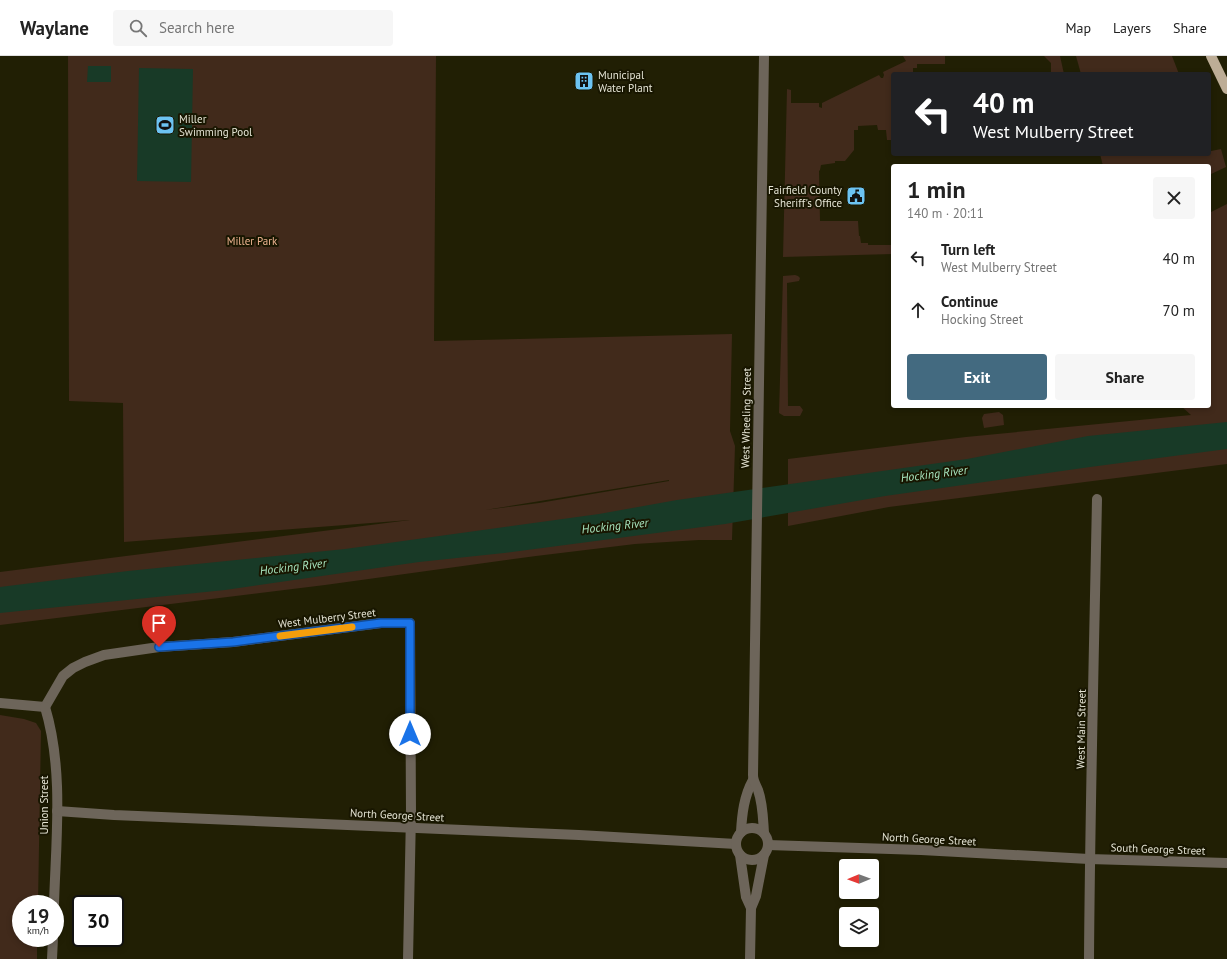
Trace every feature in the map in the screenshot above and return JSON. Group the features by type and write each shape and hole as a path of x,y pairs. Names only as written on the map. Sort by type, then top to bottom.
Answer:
{"main road":[{"path":"1211,56 1227,89"}],"street":[{"name":"West Wheeling Street","path":"741,832 748,790 753,780 764,56"},
{"name":"West Main Street","path":"1089,959 1089,860 1093,745 1097,499"},
{"name":"West Mulberry Street","path":"45,707 63,676 73,668 104,655 159,647 223,642 381,623 410,623 411,828 408,959"},
{"path":"0,703 45,707"},
{"name":"Union Street","path":"45,707 52,728 56,766 57,811 54,895"},
{"name":"West Wheeling Street","path":"753,780 758,790 762,809 764,833"},
{"name":"North George Street","path":"57,811 114,815 651,838 736,844"},
{"path":"750,959 751,908 756,896 764,855 768,845 764,833 756,828 746,829 741,832 738,835 736,844 740,855 746,897 751,908"},
{"name":"North George Street","path":"768,845 921,850 1089,860"},
{"path":"740,855 749,860 760,858 764,855"},
{"name":"South George Street","path":"1089,860 1227,863"},
{"path":"52,959 53,947"}],"green space":[{"name":"Miller Park","path":"68,56 436,56 434,341 732,334 730,431 735,446 732,540 699,540 635,544 325,585 0,625 0,572 410,520 124,542 123,403 69,401","holes":["669,480 669,481 539,503 485,510"]},
{"path":"903,56 945,56 945,64 917,64 917,68 913,68 913,72 891,72 891,140 887,140 886,130 878,130 877,125 858,126 858,130 854,130 854,150 845,161 835,161 835,163 821,165 819,171 820,221 858,221 861,243 868,243 868,245 891,245 891,254 783,257 787,89 791,90 791,103 819,103 819,107 822,108 822,103 879,75 883,78 883,72 906,61"},
{"path":"1044,56 1060,56 1064,72 1051,72 1051,63"},
{"path":"1076,56 1172,56 1178,72 1080,72"},
{"path":"1221,149 1226,167 1211,174 1211,164 1102,164 1100,156 1211,156 1211,151"},
{"path":"1227,204 1227,464 889,507 788,526 788,459 966,437 1191,415 1183,408 1211,408 1211,212"},
{"path":"795,275 800,278 799,281 787,283 788,406 800,406 803,410 800,416 784,416 779,413 783,276"},
{"path":"999,412 1003,415 1004,425 984,428 982,418 984,414"},
{"path":"0,715 24,719 36,723 41,731 38,895 12,895 12,947 37,947 37,959 0,959"}],"water":[{"path":"88,66 111,66 111,82 87,82"},
{"name":"Miller Swimming Pool","path":"139,68 193,69 191,182 137,181"},
{"name":"Hocking River","path":"1227,422 1227,449 885,496 725,524 504,553 419,562 225,590 0,613 0,587 128,571 345,549 599,514 677,500 967,459 1088,436"}],"slow traffic":[{"path":"280,636 352,627"}],"place":[{"name":"Municipal Water Plant","path":"584,81"},
{"name":"Miller Swimming Pool","path":"165,125"},
{"name":"Fairfield County Sheriff's Office","path":"856,196"}],"route":[{"path":"159,647 233,642 381,623 410,623 410,734"}]}
